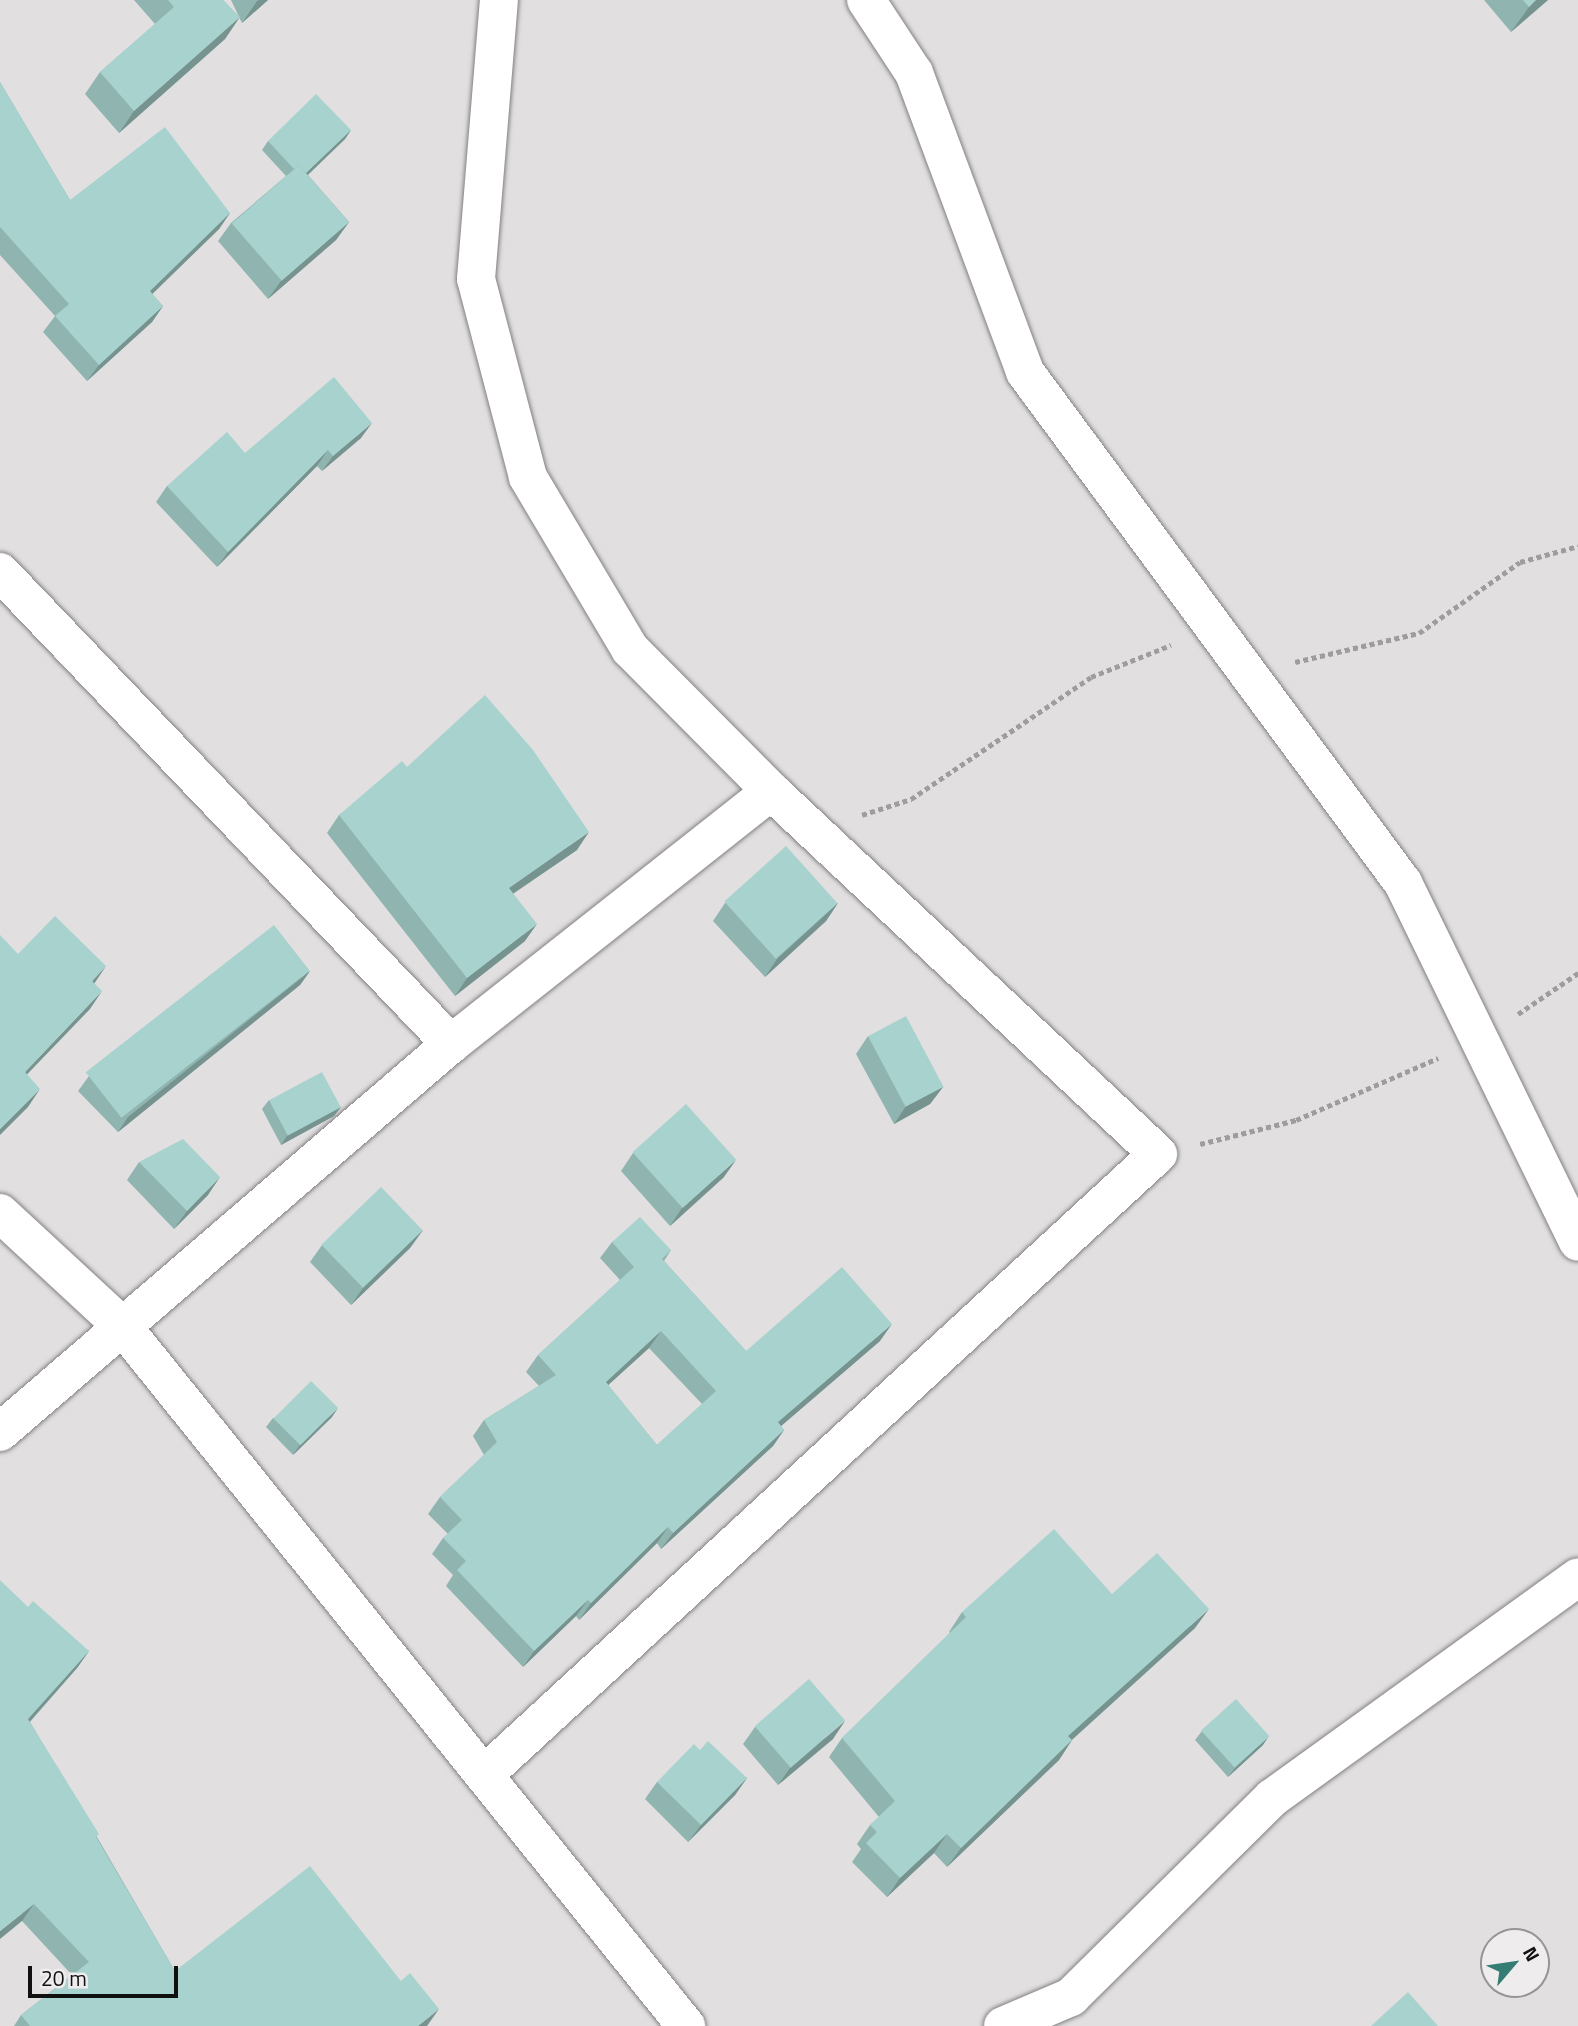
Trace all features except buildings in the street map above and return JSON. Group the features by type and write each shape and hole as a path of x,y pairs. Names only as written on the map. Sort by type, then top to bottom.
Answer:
{"street":[{"path":"484,1775 1158,1154 771,791 630,649 528,477 476,279 499,0"},
{"path":"866,0 914,73 1025,372 1403,883 1578,1242"},
{"path":"0,572 451,1044"},
{"path":"0,1433 451,1044 771,791"},
{"path":"0,1213 123,1327 686,2026"},
{"path":"1003,2026 1071,1997 1272,1798 1578,1577"}],"path":[{"path":"1248,673 1419,634 1520,562 1578,546"},
{"path":"802,820 856,817 911,799 1091,677 1184,640"},
{"path":"1158,1154 1296,1120 1480,1040 1578,973"}]}
